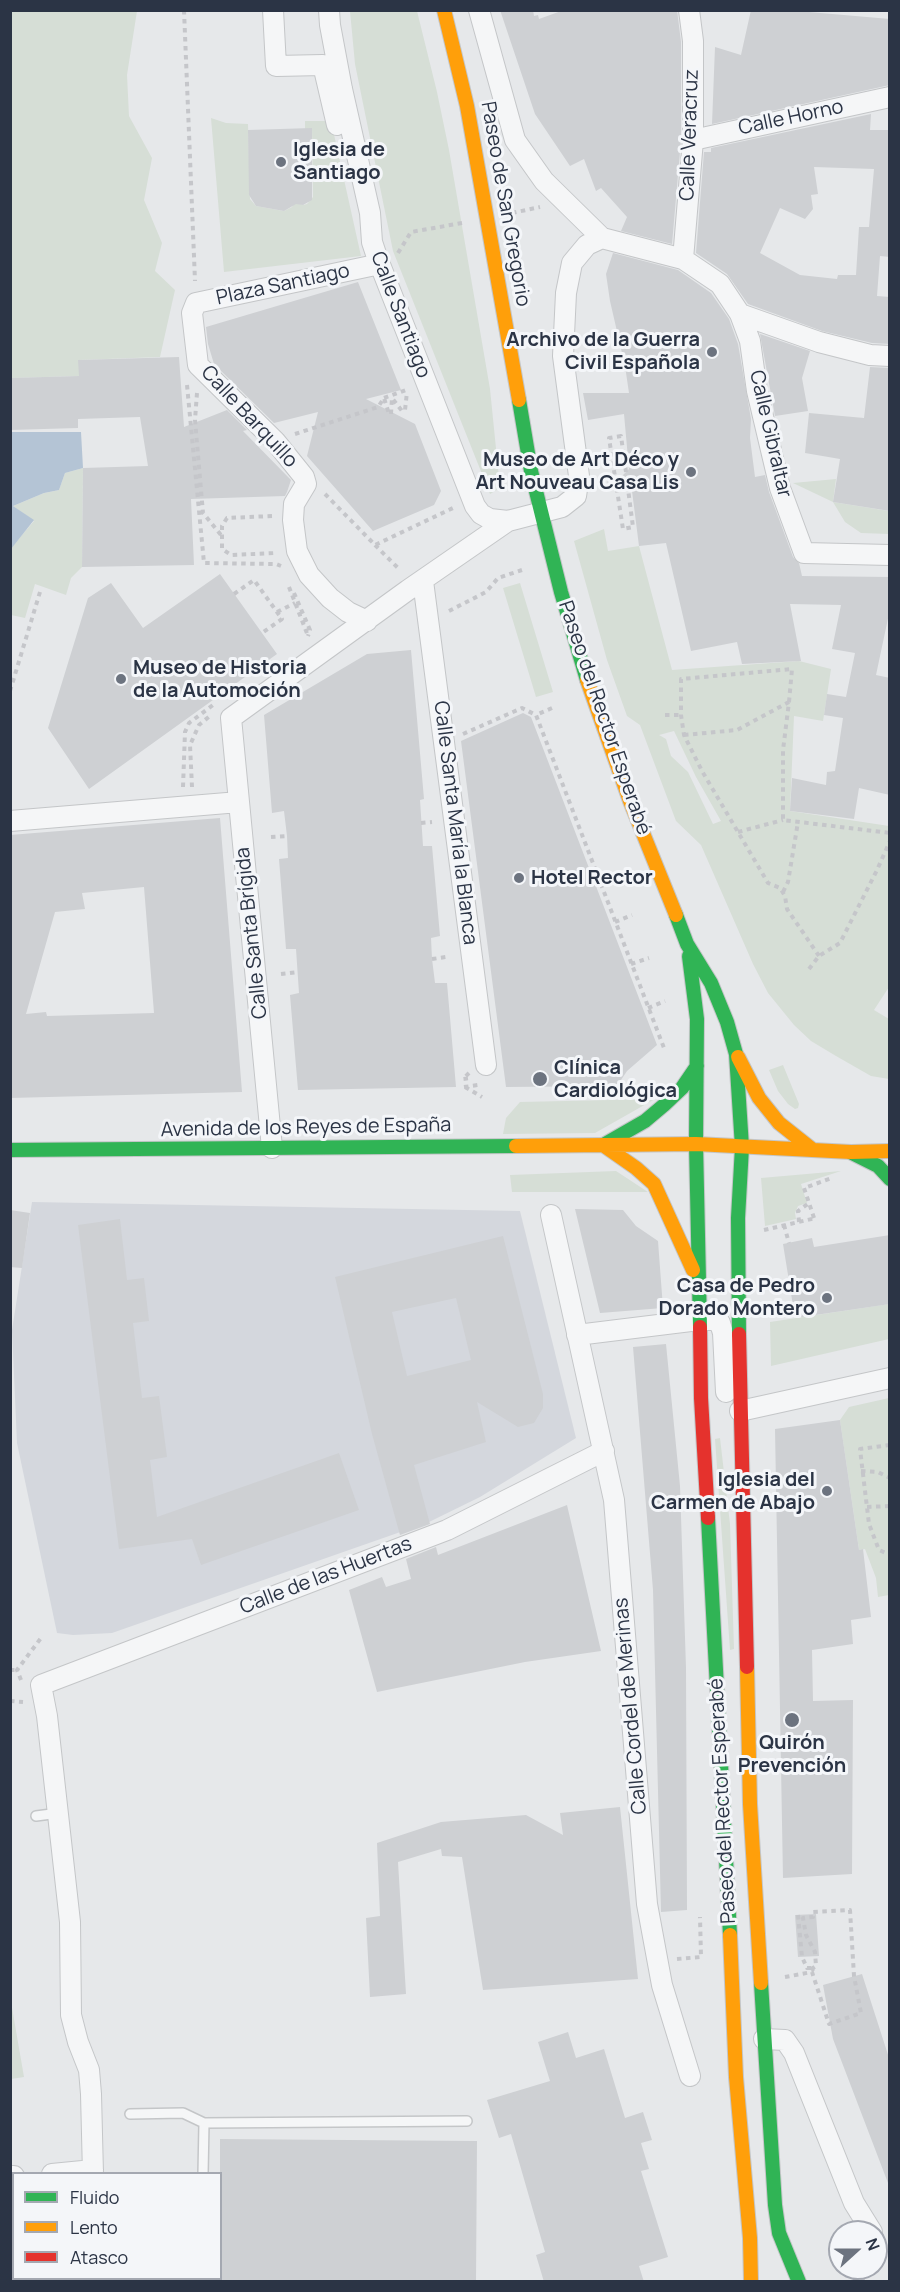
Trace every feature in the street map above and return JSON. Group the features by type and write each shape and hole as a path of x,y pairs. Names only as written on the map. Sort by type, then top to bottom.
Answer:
{"main road":[{"name":"Paseo de San Gregorio","path":"444,10 467,106 531,471 541,512"},
{"name":"Paseo del Rector Esperabé","path":"541,512 588,685 630,801 687,944 711,983 727,1022 736,1054 742,1147 738,1232 740,1410 750,1804 775,2205 779,2233 799,2282"},
{"name":"Paseo del Rector Esperabé","path":"687,944 697,1019 696,1144 699,1320 736,2077 750,2238 751,2282"},
{"path":"736,1054 759,1098 779,1123 813,1150"},
{"name":"Paseo del Rector Esperabé","path":"697,1066 709,1116"},
{"path":"603,1145 645,1121 682,1088 697,1066"},
{"path":"718,1135 742,1147"},
{"name":"Avenida de los Reyes de España","path":"10,1150 696,1144 851,1152 890,1151"},
{"path":"696,1144 714,1159"},
{"name":"Paseo del Rector Esperabé","path":"603,1145 654,1184 691,1265 699,1290"},
{"path":"851,1152 888,1171"},
{"name":"Paseo del Rector Esperabé","path":"727,1177 738,1232"}],"street":[{"path":"273,10 276,66 323,65 359,217 372,242"},
{"name":"Calle Santiago","path":"329,10 342,89 370,213 372,242 473,499 481,514 490,519 508,521"},
{"path":"479,10 515,140 544,181 602,238 684,259"},
{"name":"Calle Veracruz","path":"684,259 693,140 693,41 689,10"},
{"name":"Calle Horno","path":"693,140 890,97"},
{"path":"223,715 344,638 508,521 562,507 576,496 579,476 563,356 566,293 572,263 587,245 602,238"},
{"name":"Calle Gibraltar","path":"684,259 720,284 740,314 750,341 757,391 780,488 804,553 890,555"},
{"name":"Plaza Santiago","path":"194,308 380,264"},
{"name":"Calle Barquillo","path":"194,308 192,369 274,441 301,473 306,484 294,504 293,512"},
{"path":"740,314 819,342 870,355 890,356"},
{"path":"293,512 297,551 309,575 330,598 348,612 367,621"},
{"name":"Calle Santa María la Blanca","path":"419,583 451,740 486,1065"},
{"name":"Calle Santa Brígida","path":"223,715 239,801 272,1148"},
{"path":"10,821 239,801"},
{"name":"Calle Cordel de Merinas","path":"551,1215 614,1500 647,1904 662,1985 690,2076"},
{"path":"577,1335 699,1320"},
{"name":"Paseo del Rector Esperabé","path":"699,1320 713,1320 720,1323 723,1332 726,1398 741,1453"},
{"path":"740,1410 890,1378"},
{"name":"Calle de las Huertas","path":"59,1813 41,1685 447,1530 604,1451"},
{"path":"59,1813 70,1922 71,2015 89,2070 93,2172"},
{"path":"764,2039 785,2040 794,2053 850,2193 866,2220"}],"lane":[{"path":"36,1816 59,1813"},
{"path":"130,2114 183,2113 204,2123 467,2121"},
{"path":"203,2172 204,2123"}],"path":[{"path":"184,10 187,40 194,308"},
{"path":"514,212 536,208"},
{"path":"380,264 398,253 411,232 462,223"},
{"path":"192,369 203,513 222,536"},
{"path":"192,369 204,563 278,564 283,569"},
{"path":"274,441 378,407 384,398 426,383"},
{"path":"384,398 389,414 391,414 392,398 402,411 405,410 407,390"},
{"path":"626,472 621,436 609,438 623,529 633,527 628,489"},
{"path":"598,485 616,482"},
{"path":"283,553 231,555 222,549 222,526 227,518 282,516 304,508 322,491 375,544 419,583"},
{"path":"375,544 473,499"},
{"path":"285,563 288,574"},
{"path":"445,612 486,592 498,578 522,570"},
{"path":"234,594 254,580 277,612 282,619 262,633"},
{"path":"289,582 296,603 310,630 308,636 310,643"},
{"path":"10,691 40,592"},
{"path":"277,612 296,603"},
{"path":"783,820 783,750 792,669 681,679 681,715 684,735 702,771 768,883 780,888 783,892 787,909 819,956"},
{"path":"684,735 737,730 789,702"},
{"path":"451,740 522,708 536,715 664,1048"},
{"path":"536,715 552,708"},
{"path":"190,789 192,737 199,725 223,715"},
{"path":"665,715 681,715"},
{"path":"738,832 783,820 890,833"},
{"path":"421,823 432,822"},
{"path":"783,892 788,882 798,822"},
{"path":"271,837 287,836"},
{"path":"809,969 819,956 840,943 890,841"},
{"path":"615,922 632,915"},
{"path":"432,959 446,957"},
{"path":"631,964 649,958"},
{"path":"281,974 298,972"},
{"path":"648,1008 665,1001"},
{"path":"463,1078 464,1087 482,1097"},
{"path":"765,1230 815,1218 804,1188 836,1176"},
{"path":"799,1222 798,1210 809,1203"},
{"path":"784,1225 789,1243"},
{"path":"890,1445 860,1449 869,1524 879,1550 890,1553"},
{"path":"861,1471 878,1472 890,1478"},
{"path":"867,1507 890,1506"},
{"path":"10,1670 17,1670"},
{"path":"781,1978 812,1970 816,1966 815,1952 806,1935 803,1918 813,1917 813,1912 850,1910 854,1976 861,2013 829,2024 812,1970 807,1968 802,1957 798,1915"},
{"path":"683,1958 701,1957 700,1921"}],"shaded area":[{"path":"10,11 137,11 127,75 129,116 152,158 144,200 162,243 155,271 175,290 160,357 79,360 79,376 11,378"},
{"path":"350,11 417,11 449,150 490,389 500,488 490,494 393,251 355,64"},
{"path":"211,118 226,123 248,124 250,199 256,206 284,211 292,207 294,202 307,204 313,197 312,129 305,129 305,121 331,121 361,256 224,272"},
{"path":"83,468 82,567 71,578 66,595 35,584 25,618 11,615 10,549 34,521 13,506 44,493 59,490 65,473"},
{"path":"836,479 833,502 793,483"},
{"path":"833,502 889,511 889,534 861,533 845,522"},
{"path":"604,529 608,551 639,546 672,670 799,661 831,669 823,721 794,716 790,811 889,826 889,987 874,1010 889,1019 889,1079 871,1076 811,1041 794,1025 768,993 701,845 676,821 640,725 627,716 607,660 574,541","holes":["674,731 721,821 713,824 688,772 671,756 666,739 659,735"]},
{"path":"520,583 553,692 536,697 503,588"},
{"path":"783,1065 799,1104 795,1109 778,1091 769,1070"},
{"path":"655,1099 595,1133 503,1134 506,1118 520,1102"},
{"path":"616,1171 648,1192 512,1192 510,1175"},
{"path":"841,1171 801,1184 807,1203 798,1206 795,1213 796,1219 765,1226 761,1178"},
{"path":"32,1202 520,1211 576,1438 480,1497 429,1522 112,1633 73,1635 57,1633 17,1443 12,1330"},
{"path":"889,1304 889,1339 771,1366 770,1322"},
{"path":"889,1398 889,1595 878,1597 876,1578 865,1549 859,1550 840,1420 849,1407"},
{"path":"720,1438 730,1524 734,1649 730,1650 715,1439"},
{"path":"10,1996 24,2077 11,2079 10,2079"}],"water":[{"path":"11,432 81,432 83,468 65,473 59,490 44,493 13,506 34,520 11,549"}],"building":[{"path":"500,10 533,10 534,16 538,15 539,19 564,10 677,10 681,42 681,140 672,244 621,231 627,217 601,188 596,191 584,159 570,166 535,114"},
{"path":"751,10 786,10 890,19 890,85 712,124 715,47 741,55"},
{"path":"871,114 870,130 890,130 890,257 880,256 877,296 890,297 890,344 872,343 822,331 748,304 727,274 696,253 704,152 711,152 711,148","holes":["814,167 874,169 869,227 859,227 856,275 838,275 837,279 800,275 760,253 780,208 805,219 813,209 811,195 818,194"]},
{"name":"Iglesia de Santiago","path":"312,128 312,200 303,205 296,204 284,211 256,206 249,195 248,130"},
{"path":"613,253 678,270 711,293 729,319 738,344 751,419 750,438 755,477 765,475 769,492 793,557 799,563 802,576 890,577 890,609 876,675 890,678 890,795 859,788 854,819 790,811 792,778 826,785 827,772 835,771 843,718 824,715 827,694 846,697 855,653 832,649 841,605 790,604 801,661 742,664 737,642 691,651 666,543 639,546 632,491 624,487 622,476 629,469 624,414 588,420 583,393 629,393 606,274"},
{"path":"358,282 401,390 366,399 415,424 441,491 434,505 373,531 307,456 318,412 274,423 214,364 206,327"},
{"path":"760,334 810,351 802,378 808,411 775,416"},
{"path":"179,357 184,427 227,410 247,430 243,431 291,480 287,492 285,496 191,499 194,565 82,567 83,468 148,466 140,417 78,419 78,428 10,430 10,378 79,376 78,360"},
{"path":"870,367 890,368 890,511 833,502 840,459 805,453 809,413 864,418"},
{"name":"Museo de Historia de la Automoción","path":"220,574 277,654 89,789 48,728 88,598 111,583 143,628"},
{"path":"411,650 424,799 420,800 423,846 432,846 440,936 431,938 432,959 435,983 447,983 456,1087 298,1090 290,995 299,993 296,949 286,949 279,859 288,858 287,836 284,811 272,813 264,715 367,654"},
{"path":"523,713 531,717 657,1045 627,1071 617,1086 506,1087 461,741"},
{"path":"220,818 242,1092 10,1098 10,835","holes":["144,887 154,1013 47,1016 46,1012 26,1014 55,912 85,909 82,893"]},
{"path":"575,1209 623,1210 636,1226 658,1241 663,1308 600,1313"},
{"path":"10,1210 30,1213 22,1268 10,1267"},
{"path":"120,1219 127,1280 144,1278 149,1321 133,1323 142,1398 159,1396 167,1457 150,1460 157,1517 339,1453 359,1510 201,1565 192,1539 119,1549 78,1225"},
{"path":"890,1235 890,1304 795,1318 783,1244 812,1238 814,1247"},
{"path":"503,1236 543,1394 543,1408 534,1423 518,1427 477,1402 486,1442 414,1465 430,1524 400,1535 372,1434 335,1277","holes":["456,1298 471,1360 407,1376 392,1312"]},
{"path":"666,1344 680,1486 686,1668 687,1910 661,1912 653,1590 633,1347"},
{"path":"840,1420 859,1550 863,1549 871,1617 851,1620 853,1644 812,1650 813,1701 853,1700 852,1874 783,1878 775,1429"},
{"path":"567,1505 601,1651 525,1662 377,1692 349,1590 382,1577 386,1587 411,1579 406,1559 436,1547 438,1555"},
{"path":"620,1807 638,1979 483,1990 462,1857 442,1856 441,1849 398,1862 406,1994 370,1997 366,1918 380,1916 377,1843 441,1822 526,1815 563,1835 560,1813"},
{"path":"816,1914 819,1956 798,1957 795,1915"},
{"path":"862,1974 890,2061 890,2183 888,2183 833,2039 823,1985"},
{"path":"568,2032 576,2058 604,2049 625,2118 643,2112 652,2140 641,2143 649,2169 641,2171 668,2257 639,2266 644,2282 544,2282 536,2255 545,2252 511,2134 499,2138 487,2100 550,2081 538,2042"},
{"path":"220,2139 477,2141 476,2282 220,2282 222,2280 222,2172 220,2172"}],"traffic: fast":[{"path":"519,400 531,471 561,592 587,680"},
{"path":"676,915 687,944 711,983 727,1022 736,1054 742,1147 738,1218 739,1334"},
{"path":"689,956 697,1019 696,1144 700,1327"},
{"path":"605,1144 645,1121 664,1105 682,1088 697,1066"},
{"path":"10,1150 516,1146"},
{"path":"852,1153 878,1166 890,1179"},
{"path":"708,1518 730,1935"},
{"path":"761,1983 775,2205 779,2233 799,2282"}],"traffic: slow":[{"path":"444,10 467,106 519,400"},
{"path":"587,680 630,801 676,915"},
{"path":"738,1057 759,1098 779,1123 813,1150"},
{"path":"696,1144 851,1152 890,1151"},
{"path":"516,1146 696,1144"},
{"path":"603,1145 654,1184 693,1270"},
{"path":"747,1667 750,1804 761,1983"},
{"path":"730,1935 736,2077 750,2238 751,2282"}],"traffic: jam":[{"path":"700,1327 701,1398 708,1518"},
{"path":"739,1334 747,1667"}],"place":[{"name":"Iglesia de Santiago","path":"281,162"},
{"name":"Archivo de la Guerra Civil Española","path":"712,352"},
{"name":"Museo de Art Déco y Art Nouveau Casa Lis","path":"691,472"},
{"name":"Museo de Historia de la Automoción","path":"121,679"},
{"name":"Hotel Rector","path":"519,878"},
{"name":"Clínica Cardiológica","path":"540,1079"},
{"name":"Casa de Pedro Dorado Montero","path":"827,1298"},
{"name":"Iglesia del Carmen de Abajo","path":"827,1491"},
{"name":"Quirón Prevención","path":"792,1720"}]}
